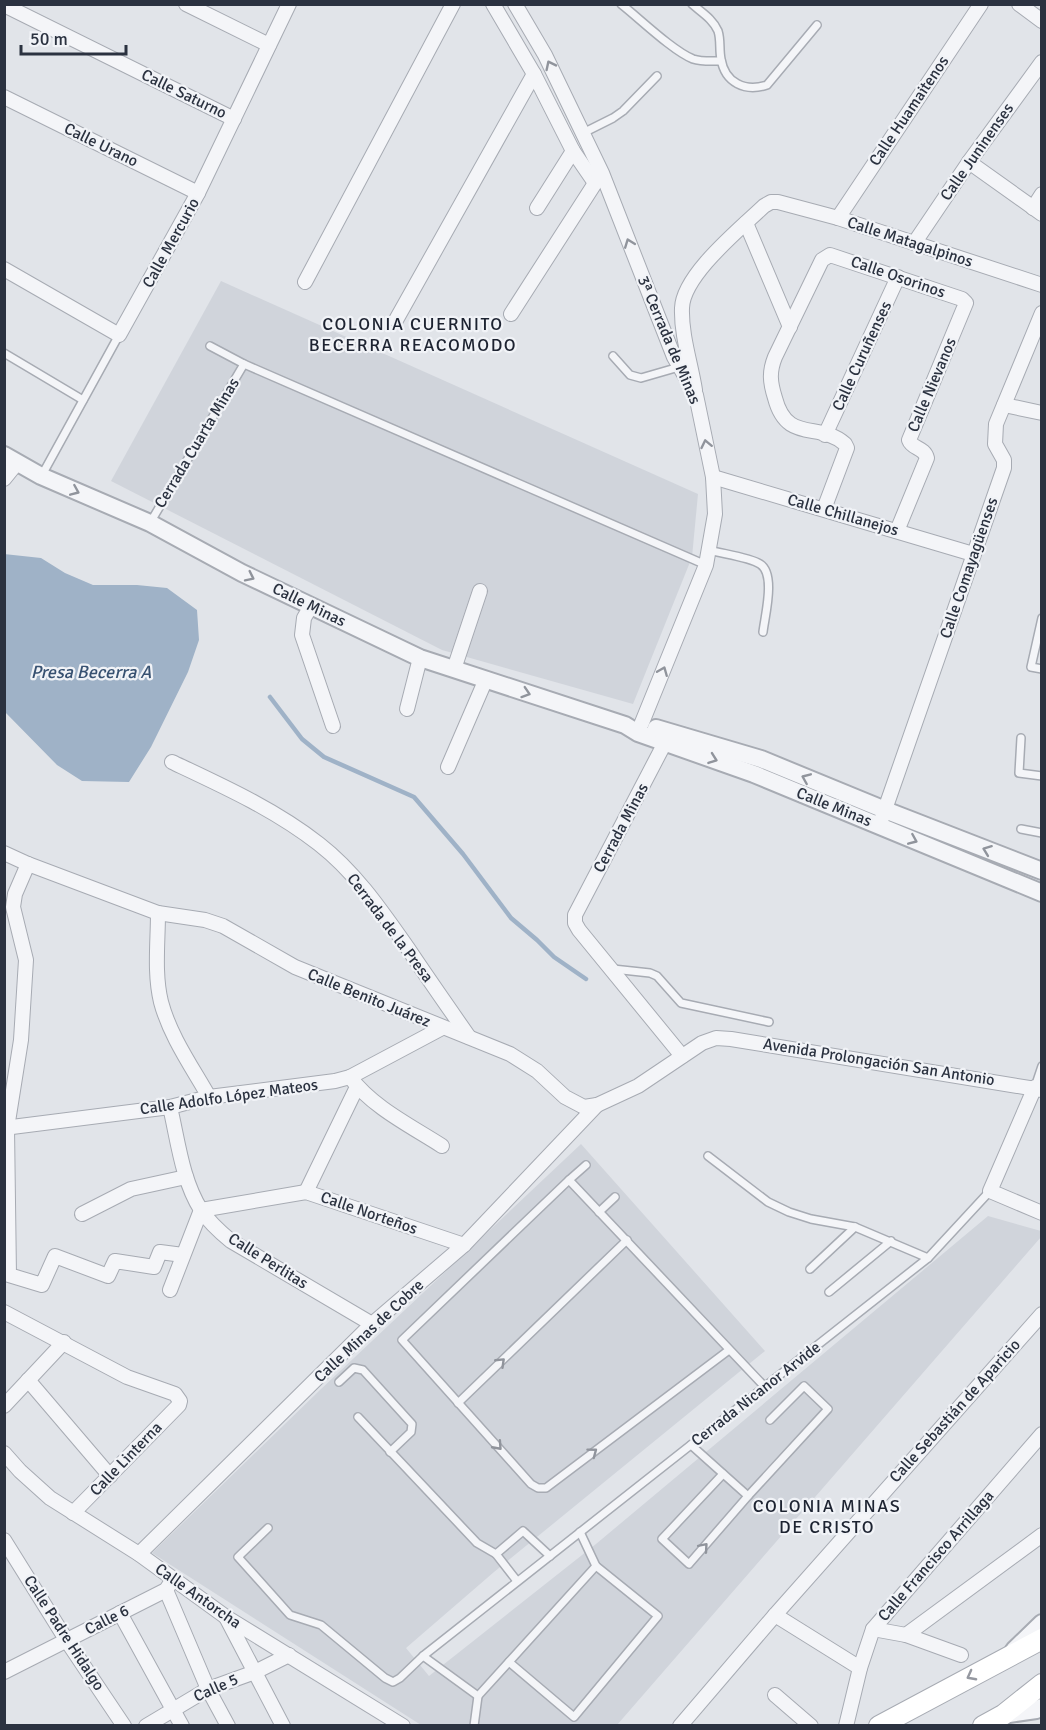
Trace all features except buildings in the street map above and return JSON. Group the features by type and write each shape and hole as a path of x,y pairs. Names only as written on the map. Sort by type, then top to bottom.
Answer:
{"main road":[{"path":"879,1725 1041,1639"},
{"path":"983,1725 1005,1720 1041,1684"}],"street":[{"path":"186,4 269,45"},
{"name":"Calle Mercurio","path":"119,335 198,194 289,4"},
{"path":"305,282 453,4"},
{"path":"493,4 534,74 573,151 598,178 511,314"},
{"name":"3ª Cerrada de Minas","path":"515,4 545,55 583,133 598,178 679,367 696,395 713,477 714,514 706,565 633,725"},
{"name":"Calle Huamaitenos","path":"838,218 981,4"},
{"path":"1019,4 1041,21"},
{"name":"Calle Saturno","path":"4,5 234,119"},
{"name":"Calle Juninenses","path":"915,242 1041,62"},
{"path":"396,320 534,74"},
{"name":"Calle Urano","path":"4,97 198,194"},
{"path":"537,208 573,151"},
{"path":"969,162 1037,211 1041,194"},
{"name":"Calle Matagalpinos","path":"746,224 764,206 771,202 778,202 915,242 1041,285"},
{"path":"696,395 683,323 682,307 685,293 700,269 746,224 790,327 771,368 770,379 777,407 782,418 790,425 842,441 847,448 824,509"},
{"name":"Calle Osorinos","path":"790,327 825,257 834,256 962,299"},
{"path":"4,269 119,335"},
{"name":"Calle Curuñenses","path":"825,435 898,277"},
{"name":"Calle Nievanos","path":"897,531 927,458 922,450 912,445 909,440 966,307 962,299"},
{"name":"Calle Comayagüenses","path":"882,818 1004,468 1004,460 996,444 996,424 1041,313"},
{"path":"1004,405 1041,413"},
{"path":"4,479 11,459"},
{"name":"Calle Minas","path":"11,459 41,476 150,523 242,573 420,658 633,725 638,733 669,737 760,759 1041,893"},
{"name":"Calle Chillanejos","path":"713,477 973,554"},
{"path":"454,669 480,591"},
{"path":"311,606 304,618 302,635 333,726"},
{"path":"407,709 420,658"},
{"path":"448,767 486,679"},
{"name":"Cerrada Minas","path":"610,969 579,930 575,923 575,915 669,737"},
{"name":"Cerrada de la Presa","path":"172,762 245,797 289,822 320,845 353,875 383,913 469,1037"},
{"name":"Calle Minas","path":"882,818 1041,871"},
{"name":"Calle Benito Juárez","path":"4,853 158,913 205,920 222,926 296,967 523,1061 573,1103 584,1107 597,1105"},
{"path":"28,864 15,894 13,907 26,960 26,977 21,1040 6,1128 9,1275 42,1285 55,1256 108,1276 115,1261 154,1267 160,1252 183,1255"},
{"path":"158,913 157,972 161,1001 172,1032 210,1097"},
{"path":"597,1105 638,1086 682,1056 610,969"},
{"name":"Calle Adolfo López Mateos","path":"6,1128 170,1107 210,1097 335,1081 350,1077 442,1028"},
{"name":"Avenida Prolongación San Antonio","path":"682,1056 702,1043 716,1038 732,1039 1038,1088"},
{"path":"350,1077 358,1088 391,1113 442,1146"},
{"name":"Cerrada Nicanor Arvide","path":"990,1191 1038,1088"},
{"path":"306,1192 355,1091"},
{"name":"Calle Minas de Cobre","path":"139,1554 372,1324 464,1245 597,1105"},
{"name":"Calle Perlitas","path":"170,1107 186,1178 201,1210 217,1229 231,1240 372,1324"},
{"path":"82,1214 131,1189 186,1178"},
{"path":"990,1191 1041,1213"},
{"name":"Calle Norteños","path":"201,1210 306,1192 464,1245"},
{"path":"170,1290 201,1210"},
{"path":"4,1312 64,1342 4,1406"},
{"name":"Calle Sebastián de Aparicio","path":"680,1725 1041,1314"},
{"name":"Calle Linterna","path":"64,1342 127,1377 175,1394 180,1401 179,1405 73,1513"},
{"path":"28,1380 110,1476"},
{"name":"Calle Francisco Arrillaga","path":"846,1725 860,1668 873,1629 1041,1434"},
{"name":"Calle Antorcha","path":"4,1453 35,1486 73,1513 139,1554 169,1584 403,1725"},
{"path":"906,1635 1041,1535"},
{"name":"Calle Padre Hidalgo","path":"6,1545 124,1725"},
{"path":"169,1584 208,1689 228,1725"},
{"name":"Calle 6","path":"4,1672 120,1613 169,1584"},
{"path":"120,1613 182,1725"},
{"path":"775,1615 860,1668"},
{"path":"226,1617 283,1725"},
{"path":"1006,1658 1041,1623"},
{"path":"873,1629 906,1635 961,1655"},
{"name":"Calle 5","path":"146,1725 208,1689 255,1672 289,1655"},
{"path":"776,1695 811,1725"},
{"path":"1005,1720 1041,1707"}],"lane":[{"path":"621,4 681,52 694,59 707,62 721,61"},
{"path":"692,4 712,21 719,33 721,61 725,72 738,85 756,88 767,85 817,25"},
{"path":"583,133 623,111 657,76"},
{"name":"Calle Mercurio","path":"41,476 119,335"},
{"path":"210,346 244,364 706,565"},
{"path":"4,353 83,400"},
{"path":"613,356 630,375 640,378 679,367"},
{"name":"Cerrada Cuarta Minas","path":"150,523 244,364"},
{"path":"709,550 758,563 765,569 769,578 763,632"},
{"path":"1041,618 1031,667 1041,669"},
{"path":"1021,738 1019,773 1041,776"},
{"path":"1021,829 1041,833"},
{"path":"610,969 650,973 657,976 681,1003 769,1023"},
{"path":"1038,1088 1041,1066"},
{"path":"708,1156 768,1202 789,1212 811,1219 855,1227 928,1258"},
{"path":"586,1165 402,1340 531,1484 538,1488 546,1488 729,1350"},
{"path":"570,1180 765,1387"},
{"name":"Cerrada Nicanor Arvide","path":"268,1528 238,1557 290,1615 321,1625 385,1678 393,1682 928,1258 990,1191"},
{"path":"599,1212 615,1197"},
{"path":"810,1269 855,1227"},
{"path":"459,1403 627,1240"},
{"path":"829,1292 891,1241"},
{"path":"339,1382 354,1368 363,1370 412,1424 411,1432 390,1452"},
{"path":"723,1474 662,1539 689,1564 828,1409 804,1386 770,1420"},
{"path":"358,1418 477,1543 496,1554 518,1581"},
{"path":"691,1445 748,1496"},
{"path":"496,1554 523,1531 550,1556"},
{"path":"509,1662 574,1717 658,1616 596,1566 580,1532"},
{"path":"474,1725 478,1696 596,1566"},
{"path":"423,1656 478,1696"}],"shaded area":[{"path":"221,281 698,494 692,557 633,704 442,650 111,481"},
{"path":"581,1144 765,1351 494,1572 406,1648 429,1676 596,1544 988,1216 1041,1231 1041,1237 617,1725 421,1725 152,1553 320,1390"}],"water":[{"name":"Presa Becerra A","path":"4,554 41,558 65,573 93,585 167,588 197,610 199,640 188,672 151,747 129,782 82,781 57,765 5,712"}],"waterway":[{"path":"270,697 302,739 324,757 414,797 463,854 511,918 554,957 586,979"}],"district":[{"name":"COLONIA CUERNITO BECERRA REACOMODO","path":"413,334"},
{"name":"COLONIA MINAS DE CRISTO","path":"827,1516"}]}
